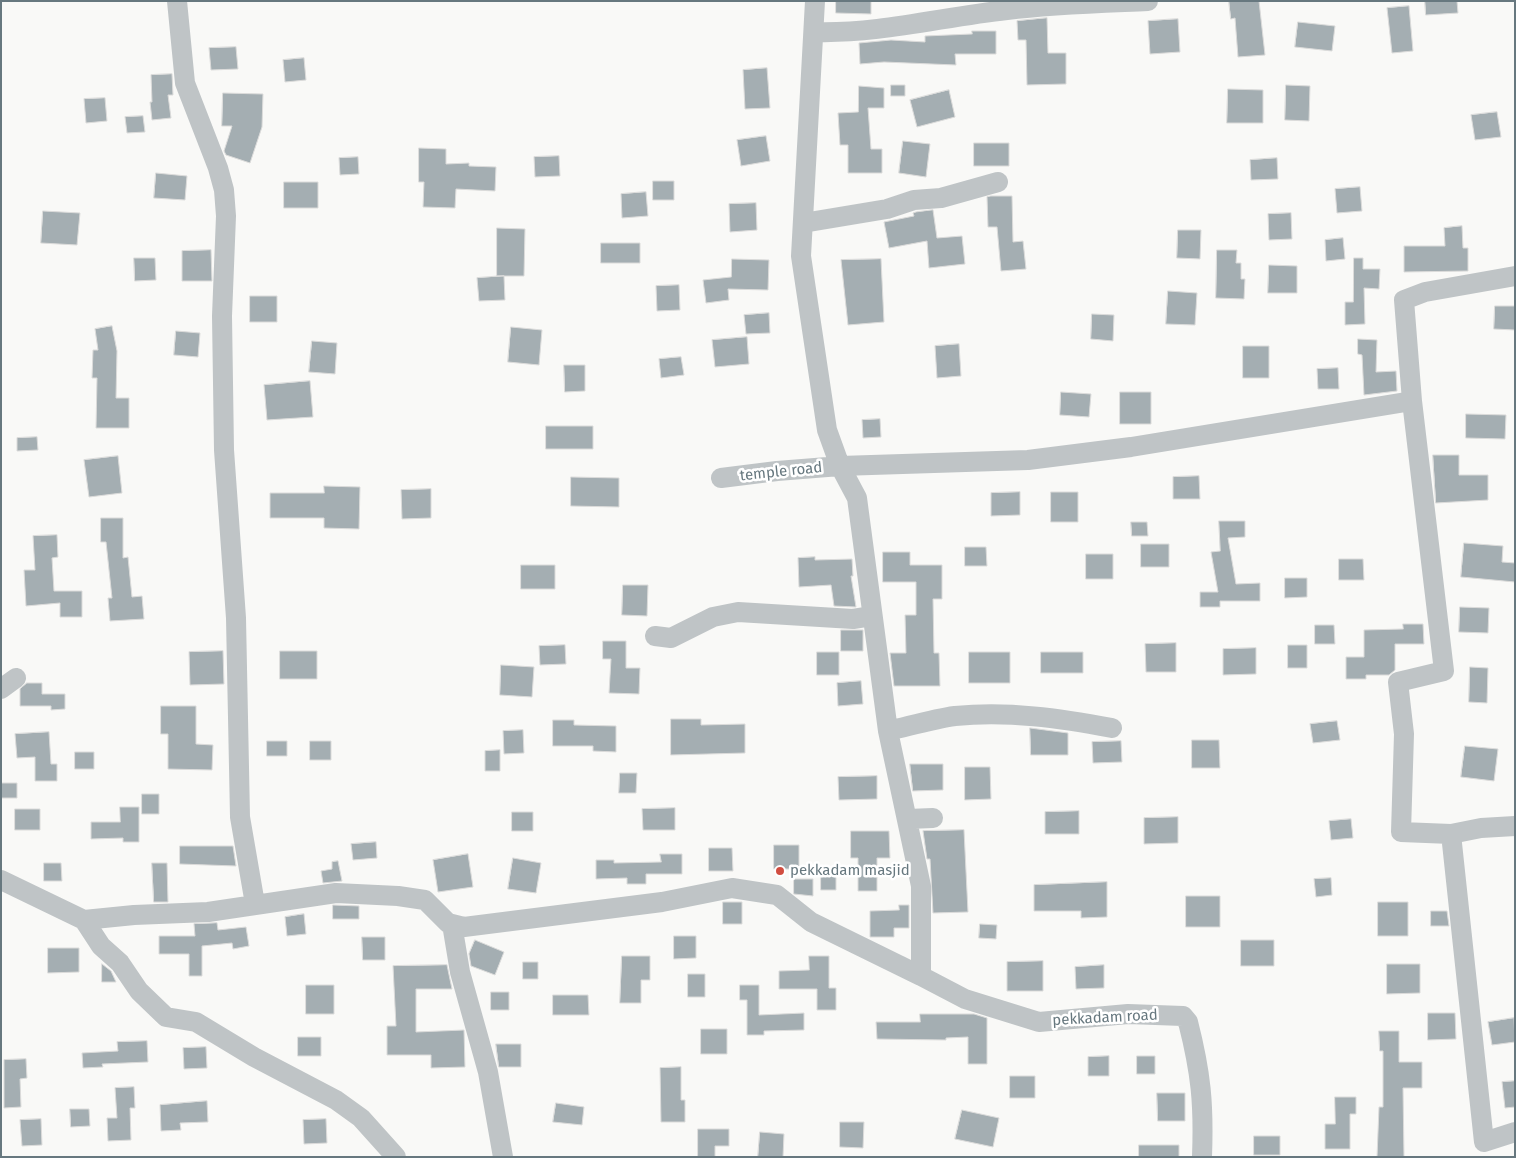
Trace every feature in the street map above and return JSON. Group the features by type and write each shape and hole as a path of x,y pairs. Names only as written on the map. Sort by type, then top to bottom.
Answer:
{"street":[{"path":"177,1 185,83 218,168 224,190 226,216 222,316 224,450 236,618 240,817 255,904"},
{"path":"84,920 134,915 208,912 336,893 398,896 425,900 452,924 476,927 662,902 732,888 776,895 811,922 921,976 921,886 888,731 857,498 840,466 827,430 817,374 801,256 815,1"},
{"path":"814,32 861,32 1010,9 1148,1"},
{"path":"804,223 887,209 914,200 941,198 998,182"},
{"path":"1515,276 1425,292 1404,300 1412,401 1444,671 1398,682 1404,734 1401,832 1451,834 1481,828 1515,826"},
{"name":"temple road","path":"721,478 840,466 1028,460 1159,443 1412,401"},
{"path":"655,636 671,638 713,617 738,612 853,619 872,616"},
{"path":"888,731 954,716 1010,714 1056,718 1112,728"},
{"path":"908,819 933,818"},
{"path":"1451,834 1482,1150 1515,1132"},
{"path":"1,880 84,920 101,946 120,963 139,991 166,1017 196,1022 254,1057 336,1100 361,1118 396,1157"},
{"path":"452,924 460,972 488,1072 503,1157"},
{"name":"pekkadam road","path":"921,976 965,998 1039,1022 1128,1014 1183,1016 1188,1022 1199,1064 1204,1108 1202,1157"}],"building":[{"path":"836,1 871,1 871,14 836,13"},
{"path":"1229,1 1259,1 1265,55 1238,57 1235,18 1231,19"},
{"path":"1425,1 1457,1 1458,13 1426,15"},
{"path":"1409,6 1413,51 1392,53 1387,8"},
{"path":"1047,18 1048,53 1066,53 1066,84 1027,85 1026,40 1018,40 1017,21"},
{"path":"1178,19 1180,52 1150,54 1148,21"},
{"path":"1298,22 1335,26 1332,51 1295,47"},
{"path":"972,31 996,31 996,54 955,54 956,65 884,62 860,64 859,43 891,40 925,42 925,36 972,34"},
{"path":"236,47 238,69 211,70 209,48"},
{"path":"304,58 306,80 285,82 283,60"},
{"path":"767,68 770,108 745,109 743,70"},
{"path":"172,74 173,95 168,95 171,118 152,120 150,102 152,102 151,75"},
{"path":"891,85 905,85 905,96 891,96"},
{"path":"1286,85 1310,86 1309,121 1285,120"},
{"path":"859,86 884,88 884,108 868,108 871,149 882,149 882,173 848,173 848,145 840,145 838,113 858,112"},
{"path":"1228,89 1263,90 1263,123 1227,123"},
{"path":"949,90 955,117 917,127 910,100"},
{"path":"223,93 263,94 262,127 250,163 226,155 224,151 232,126 222,126"},
{"path":"105,98 107,121 86,123 84,99"},
{"path":"1497,112 1501,137 1475,140 1471,115"},
{"path":"143,116 145,132 127,133 125,117"},
{"path":"766,136 770,161 741,166 737,140"},
{"path":"903,141 930,144 926,177 899,173"},
{"path":"974,143 1009,143 1009,166 974,166"},
{"path":"419,148 446,149 446,164 469,163 469,166 496,167 495,191 456,189 455,208 423,207 424,182 419,182"},
{"path":"559,156 560,176 535,177 534,157"},
{"path":"358,157 359,174 340,175 339,158"},
{"path":"1277,158 1278,179 1251,180 1250,160"},
{"path":"156,173 187,176 185,200 154,198"},
{"path":"653,181 674,181 674,200 653,200"},
{"path":"284,182 318,182 318,208 284,208"},
{"path":"1360,187 1362,211 1337,213 1335,189"},
{"path":"646,192 648,216 622,218 621,194"},
{"path":"1012,196 1013,242 1023,241 1026,269 1001,271 997,227 988,227 987,197"},
{"path":"756,203 757,230 730,232 729,204"},
{"path":"933,210 937,238 962,236 965,264 929,268 927,241 889,248 884,222 914,216 913,213 916,212"},
{"path":"43,211 80,213 77,245 41,243"},
{"path":"1291,213 1292,239 1269,240 1268,214"},
{"path":"1462,226 1463,248 1468,248 1468,271 1404,272 1404,246 1445,246 1444,228"},
{"path":"497,228 525,229 524,276 497,276"},
{"path":"1178,230 1201,230 1200,259 1177,258"},
{"path":"1343,238 1345,259 1326,261 1325,240"},
{"path":"601,243 640,243 640,263 601,263"},
{"path":"211,250 212,281 182,281 182,251"},
{"path":"1217,250 1237,250 1236,263 1241,263 1241,279 1245,279 1244,299 1216,298"},
{"path":"134,258 155,258 156,280 135,281"},
{"path":"1354,258 1363,258 1363,269 1380,269 1379,289 1364,288 1365,324 1345,325 1345,302 1353,302"},
{"path":"732,259 769,260 768,290 728,289 729,300 706,303 703,280 731,277"},
{"path":"881,259 884,322 848,325 841,260"},
{"path":"1269,265 1297,266 1297,293 1268,293"},
{"path":"504,276 505,300 479,301 477,278"},
{"path":"679,285 680,310 657,311 656,286"},
{"path":"1168,291 1197,293 1195,325 1166,324"},
{"path":"250,296 277,296 277,322 250,322"},
{"path":"1495,306 1515,306 1515,330 1494,329"},
{"path":"769,313 770,333 746,334 744,315"},
{"path":"1092,314 1114,315 1113,341 1091,339"},
{"path":"112,326 117,351 116,398 129,398 129,428 96,428 97,378 92,378 93,350 98,350 95,329"},
{"path":"511,327 542,330 539,365 508,362"},
{"path":"176,331 200,333 198,357 174,355"},
{"path":"747,337 749,364 715,367 712,340"},
{"path":"1358,339 1377,340 1376,372 1396,371 1397,391 1364,395 1362,355 1358,354"},
{"path":"312,341 337,343 335,374 309,372"},
{"path":"959,344 961,376 937,378 935,346"},
{"path":"1243,346 1269,346 1269,378 1243,378"},
{"path":"681,357 684,375 661,378 659,359"},
{"path":"564,365 585,365 585,391 565,392"},
{"path":"1338,368 1339,389 1318,389 1317,369"},
{"path":"310,381 313,417 267,420 264,385"},
{"path":"1061,392 1091,394 1089,417 1060,415"},
{"path":"1120,392 1151,392 1151,424 1120,424"},
{"path":"1466,414 1506,415 1505,439 1466,438"},
{"path":"880,419 881,437 863,438 862,420"},
{"path":"546,426 593,426 593,449 546,449"},
{"path":"37,437 38,450 17,451 17,438"},
{"path":"1433,455 1459,455 1459,475 1488,475 1488,500 1436,503"},
{"path":"118,456 122,493 89,497 84,460"},
{"path":"1199,476 1200,499 1173,499 1173,477"},
{"path":"571,477 619,478 619,507 571,506"},
{"path":"324,486 360,487 359,529 324,528 324,518 270,518 270,493 324,493"},
{"path":"431,489 431,518 402,519 401,490"},
{"path":"1020,492 1020,515 991,516 991,493"},
{"path":"1051,492 1078,492 1078,522 1051,522"},
{"path":"101,518 123,518 123,558 128,557 132,597 142,596 144,619 110,621 108,598 112,598 106,542 101,542"},
{"path":"1219,521 1245,521 1245,537 1228,538 1236,584 1260,583 1260,601 1220,601 1220,607 1200,607 1200,592 1218,592 1211,552 1220,551"},
{"path":"1131,522 1147,522 1148,536 1132,536"},
{"path":"57,535 58,557 52,558 54,591 82,591 82,617 60,617 60,603 26,606 24,570 35,570 33,536"},
{"path":"1464,543 1503,546 1502,562 1515,563 1515,582 1461,577"},
{"path":"1141,544 1169,544 1169,567 1141,567"},
{"path":"965,547 986,547 987,566 965,566"},
{"path":"883,552 910,552 910,565 942,565 942,599 933,599 934,653 939,653 940,686 894,686 890,653 906,653 905,615 916,615 916,582 883,582"},
{"path":"1086,554 1113,554 1113,579 1086,579"},
{"path":"815,557 815,560 852,559 853,576 851,576 856,607 834,606 831,585 799,587 798,558"},
{"path":"1339,559 1363,559 1364,580 1339,580"},
{"path":"521,565 555,565 555,589 521,589"},
{"path":"1285,578 1307,578 1307,597 1285,598"},
{"path":"623,585 648,585 647,616 622,615"},
{"path":"1460,607 1489,608 1488,633 1459,632"},
{"path":"1403,624 1423,624 1424,644 1395,644 1395,670 1389,675 1366,675 1366,679 1346,679 1346,657 1364,657 1364,630 1403,629"},
{"path":"1315,625 1334,625 1335,644 1315,644"},
{"path":"841,630 863,630 863,651 841,651"},
{"path":"603,641 626,641 626,668 640,668 639,694 609,693 611,659 603,659"},
{"path":"1176,643 1176,672 1146,672 1145,644"},
{"path":"565,645 566,664 540,665 539,646"},
{"path":"1288,645 1307,645 1307,668 1288,668"},
{"path":"1256,648 1256,674 1223,675 1223,649"},
{"path":"223,651 224,684 190,685 189,652"},
{"path":"280,651 317,651 317,679 280,679"},
{"path":"817,652 839,652 839,675 817,675"},
{"path":"969,652 1010,652 1010,683 969,683"},
{"path":"1041,652 1083,652 1083,673 1041,673"},
{"path":"501,665 534,667 532,697 500,695"},
{"path":"1470,667 1488,668 1487,703 1469,702"},
{"path":"861,681 863,704 838,706 837,683"},
{"path":"27,683 42,683 42,694 65,694 65,709 51,710 51,706 20,706 20,689"},
{"path":"161,706 196,706 196,744 213,745 212,770 168,769 168,734 161,734"},
{"path":"671,719 701,719 701,725 745,724 745,753 671,755"},
{"path":"553,720 574,720 574,725 616,726 616,752 593,751 593,746 553,746"},
{"path":"1337,721 1340,740 1313,743 1310,724"},
{"path":"1030,728 1068,733 1068,755 1031,755"},
{"path":"523,730 524,753 504,754 503,731"},
{"path":"49,732 51,764 57,764 57,781 35,781 35,757 17,758 15,734"},
{"path":"1192,740 1219,740 1220,768 1192,768"},
{"path":"267,741 287,741 287,756 267,756"},
{"path":"310,741 331,741 331,760 310,760"},
{"path":"1121,741 1122,762 1093,763 1092,742"},
{"path":"1465,746 1498,749 1494,781 1461,777"},
{"path":"500,750 500,771 485,771 485,751"},
{"path":"75,752 94,752 94,769 75,769"},
{"path":"910,764 943,764 943,790 913,791"},
{"path":"965,767 990,767 991,799 965,800"},
{"path":"620,773 637,773 636,793 619,793"},
{"path":"877,776 877,799 839,800 838,777"},
{"path":"1,783 17,783 17,798 1,798"},
{"path":"142,794 159,794 159,814 142,814"},
{"path":"120,807 139,807 139,842 123,842 123,838 91,839 91,822 120,822"},
{"path":"675,808 675,830 643,830 642,809"},
{"path":"15,809 40,809 40,830 15,830"},
{"path":"1079,811 1079,834 1045,834 1045,812"},
{"path":"512,812 533,812 533,831 512,831"},
{"path":"1178,817 1178,843 1144,844 1144,818"},
{"path":"1351,819 1353,838 1331,840 1329,821"},
{"path":"964,830 968,912 933,913 930,859 927,859 923,831"},
{"path":"851,831 889,831 890,858 877,858 877,891 858,891 858,858 851,858"},
{"path":"376,842 377,858 353,860 351,844"},
{"path":"774,845 799,845 799,869 774,869"},
{"path":"180,846 233,846 236,866 180,864"},
{"path":"709,848 732,848 733,871 709,871"},
{"path":"468,854 473,887 438,892 433,860"},
{"path":"660,854 682,854 682,874 646,874 646,884 627,884 627,878 596,879 596,860 614,860 614,863 661,862"},
{"path":"513,858 541,863 536,893 508,889"},
{"path":"338,861 342,881 323,883 321,871 332,869 332,862"},
{"path":"44,863 61,863 62,881 44,881"},
{"path":"152,863 167,863 168,902 154,902"},
{"path":"821,870 836,870 836,890 821,890"},
{"path":"1331,878 1332,895 1316,897 1314,879"},
{"path":"794,879 813,879 813,896 794,894"},
{"path":"1107,882 1107,917 1081,918 1081,911 1034,911 1034,885"},
{"path":"1186,896 1220,896 1220,927 1186,927"},
{"path":"723,902 742,902 742,924 723,924"},
{"path":"1378,902 1408,902 1408,936 1378,936"},
{"path":"333,905 359,906 359,919 333,919"},
{"path":"899,905 909,905 909,928 894,928 894,937 870,937 870,911 899,910"},
{"path":"1431,911 1447,911 1449,926 1431,926"},
{"path":"304,914 306,934 287,936 285,917"},
{"path":"217,923 218,930 246,927 249,946 233,949 232,943 202,946 202,976 189,976 189,954 159,954 159,936 195,936 194,924"},
{"path":"980,924 997,925 996,939 979,938"},
{"path":"674,936 696,936 696,958 674,959"},
{"path":"362,937 385,937 385,960 363,960"},
{"path":"475,940 504,952 495,975 471,966 469,954"},
{"path":"1241,940 1274,940 1274,966 1241,966"},
{"path":"48,948 79,948 79,972 48,973"},
{"path":"622,956 650,956 650,980 641,980 641,1003 620,1003"},
{"path":"809,956 829,956 829,988 836,988 836,1010 817,1010 817,989 779,989 779,971 809,970"},
{"path":"1043,961 1043,991 1007,991 1007,962"},
{"path":"523,962 538,962 538,979 523,979"},
{"path":"102,964 111,971 116,982 102,982"},
{"path":"1387,964 1420,964 1420,993 1387,994"},
{"path":"447,965 452,989 416,989 416,1032 464,1030 465,1067 431,1068 431,1055 387,1055 387,1026 396,1026 393,966"},
{"path":"1104,965 1104,988 1076,989 1075,967"},
{"path":"688,974 705,974 705,997 688,997"},
{"path":"306,985 334,985 334,1014 306,1014"},
{"path":"740,985 759,985 759,1015 804,1013 804,1030 764,1031 764,1035 747,1035 747,1000 740,1000"},
{"path":"491,992 509,992 509,1010 491,1010"},
{"path":"553,995 588,995 589,1015 553,1015"},
{"path":"1428,1013 1455,1013 1456,1039 1428,1040"},
{"path":"920,1014 974,1014 987,1018 987,1064 968,1064 968,1037 946,1038 946,1040 877,1039 876,1022 920,1022"},
{"path":"1514,1018 1515,1042 1492,1045 1488,1022"},
{"path":"701,1029 727,1029 727,1054 701,1054"},
{"path":"1379,1031 1399,1031 1399,1062 1422,1062 1422,1088 1403,1088 1404,1157 1377,1157 1379,1107 1383,1107 1383,1051 1380,1051"},
{"path":"298,1037 321,1037 321,1056 298,1056"},
{"path":"147,1041 148,1062 102,1064 103,1067 83,1068 82,1053 118,1051 117,1042"},
{"path":"496,1044 521,1044 521,1067 499,1067"},
{"path":"206,1047 207,1068 184,1069 183,1048"},
{"path":"1109,1056 1109,1076 1088,1076 1088,1057"},
{"path":"1137,1056 1155,1056 1155,1074 1137,1074"},
{"path":"26,1059 27,1078 20,1079 21,1107 4,1108 4,1060"},
{"path":"681,1067 681,1100 685,1100 685,1122 661,1122 660,1068"},
{"path":"1010,1076 1035,1076 1035,1098 1010,1098"},
{"path":"1515,1081 1515,1107 1505,1108 1502,1082"},
{"path":"134,1087 135,1108 130,1108 131,1140 108,1141 107,1118 117,1118 115,1088"},
{"path":"1157,1093 1185,1093 1185,1121 1158,1121"},
{"path":"1335,1097 1356,1097 1356,1114 1350,1114 1350,1149 1325,1149 1325,1124 1335,1124"},
{"path":"207,1101 208,1122 180,1123 181,1130 161,1131 160,1105"},
{"path":"556,1103 584,1107 582,1125 553,1122"},
{"path":"70,1109 89,1109 90,1126 71,1127"},
{"path":"962,1110 999,1118 993,1147 955,1139"},
{"path":"41,1119 42,1145 22,1146 20,1120"},
{"path":"326,1119 327,1143 304,1144 303,1120"},
{"path":"840,1122 864,1122 863,1148 840,1147"},
{"path":"698,1129 729,1129 729,1146 715,1146 715,1157 698,1157"},
{"path":"760,1132 784,1134 783,1157 758,1157"},
{"path":"1254,1136 1280,1136 1280,1155 1254,1155"},
{"path":"1139,1145 1179,1145 1179,1157 1139,1157"}],"place":[{"name":"pekkadam masjid","path":"780,871"}]}
